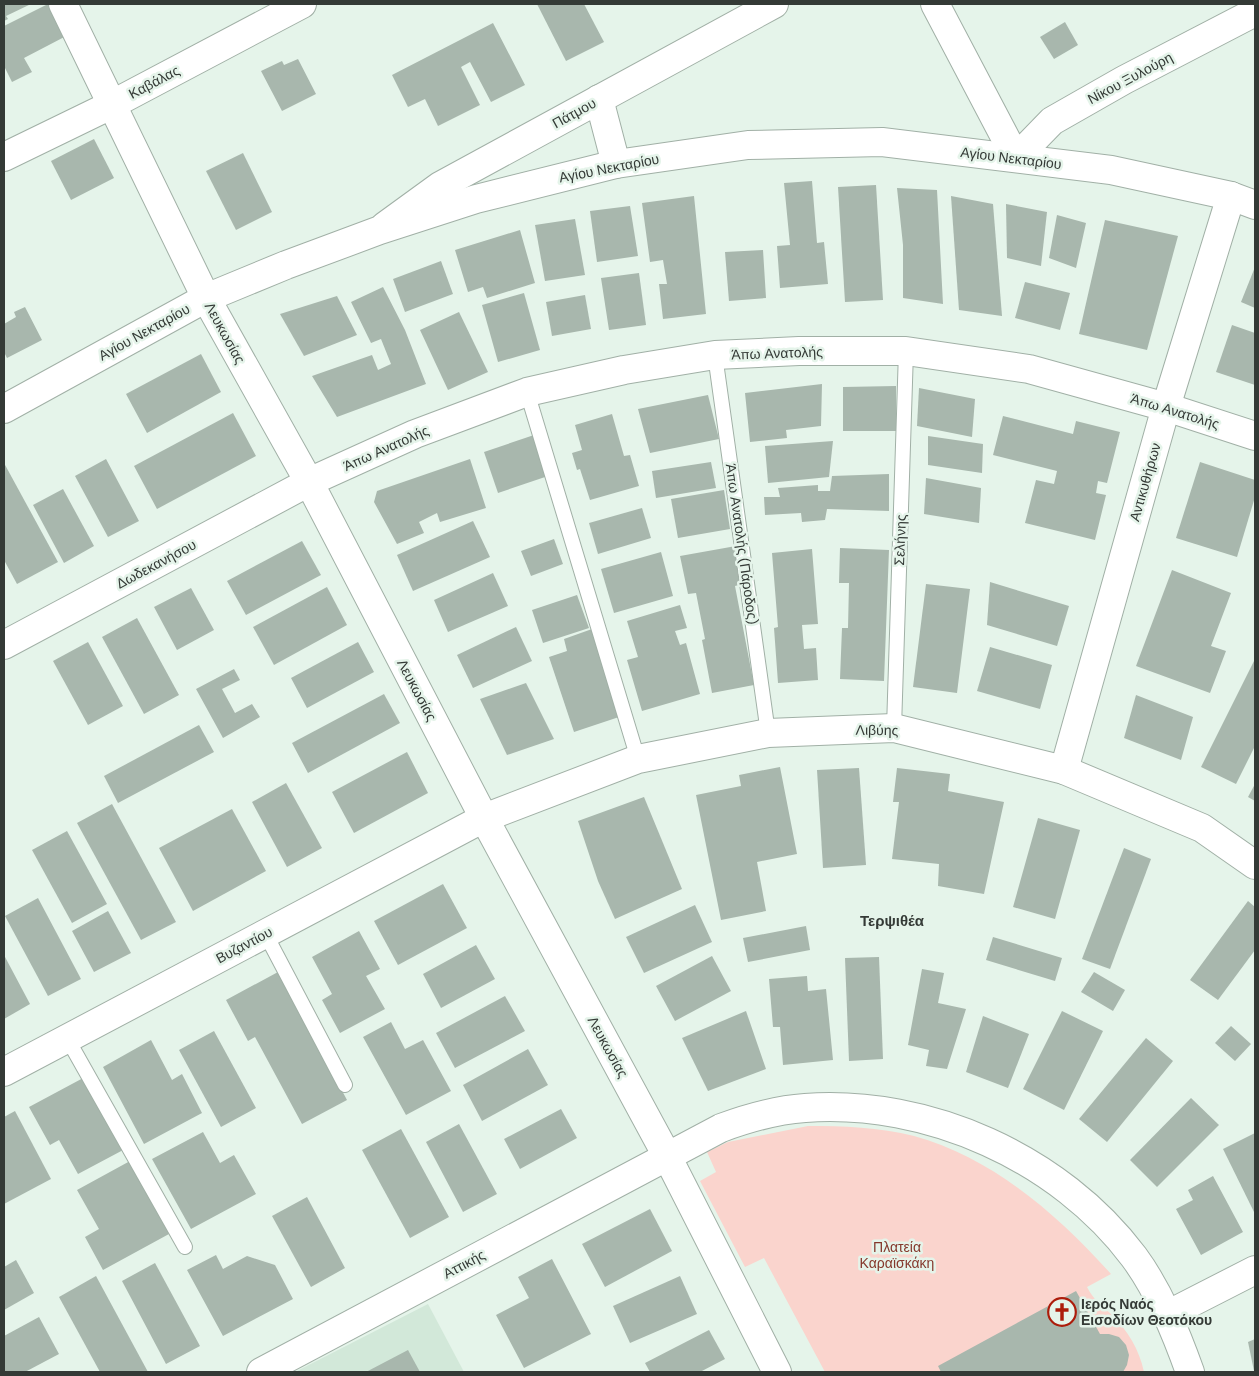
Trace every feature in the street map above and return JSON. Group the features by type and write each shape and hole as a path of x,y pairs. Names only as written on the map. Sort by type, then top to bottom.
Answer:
{"street":[{"name":"Λευκωσίας","path":"63,4 206,298 309,482 484,818 667,1156 777,1372"},
{"name":"Καβάλας","path":"4,157 111,105 302,4"},
{"name":"Πάτμου","path":"380,230 440,186 774,4"},
{"path":"935,4 1016,158"},
{"name":"Νίκου Ξυλούρη","path":"1016,158 1052,121 1124,80 1255,12"},
{"path":"599,99 616,164"},
{"name":"Αγίου Νεκταρίου","path":"4,408 206,298 380,230 476,199 616,164 748,145 872,143 1111,170 1243,201"},
{"name":"Αντικυθήρων","path":"1064,770 1166,407 1243,201"},
{"name":"Άπω Ανατολής","path":"309,482 415,434 527,392 624,370 715,355 799,351 906,351 1029,369 1166,407 1255,436"},
{"name":"Δωδεκανήσου","path":"4,645 309,482"},
{"name":"Λιβύης","path":"484,818 638,760 768,733 894,728 1064,770 1202,828 1255,865"},
{"name":"Βυζαντίου","path":"4,1072 484,818"},
{"path":"667,1156 721,1128 756,1116 805,1108 862,1108 918,1117 969,1133 1019,1159 1063,1187 1101,1220 1134,1257 1168,1314 1190,1372"},
{"name":"Αττικής","path":"261,1372 667,1156"},
{"path":"1168,1314 1255,1270"}],"lane":[{"name":"Σελήνης","path":"894,728 906,351"},
{"name":"Άπω Ανατολής (Πάροδος)","path":"715,355 768,733"},
{"path":"527,392 638,760"},
{"path":"266,933 345,1085"},
{"path":"67,1038 185,1247"}],"shaded area":[{"path":"428,1304 464,1372 295,1372"}],"green space":[{"name":"Πλατεία Καραϊσκάκη","path":"808,1126 861,1128 914,1136 971,1158 1022,1191 1069,1230 1111,1274 1087,1287 1128,1334 1136,1348 1144,1372 825,1372 764,1258 745,1267 700,1181 716,1172 707,1152 728,1142"}],"building":[{"path":"4,4 31,4 6,16 8,19 4,21"},
{"path":"48,4 54,4 70,34 24,58 32,72 12,82 4,66 4,26"},
{"path":"537,4 584,4 604,42 566,61"},
{"path":"1065,22 1078,45 1054,59 1040,37"},
{"path":"493,23 525,85 491,102 470,62 461,67 480,105 438,126 425,99 408,107 392,75"},
{"path":"298,59 316,94 282,111 261,71 282,61 284,65"},
{"path":"94,139 114,178 71,200 51,161"},
{"path":"243,153 272,212 236,230 206,171"},
{"path":"812,181 817,243 824,242 828,284 780,288 777,246 790,245 784,183"},
{"path":"876,185 883,300 845,302 838,187"},
{"path":"897,188 937,190 943,304 903,298 903,245"},
{"path":"694,196 706,314 663,319 659,284 667,284 663,260 650,262 642,203"},
{"path":"951,196 993,204 1002,316 959,310"},
{"path":"1006,204 1047,212 1041,266 1007,258"},
{"path":"630,206 638,256 597,262 590,211"},
{"path":"1057,215 1086,223 1076,268 1049,258"},
{"path":"575,219 585,275 545,281 535,225"},
{"path":"1105,220 1178,236 1147,350 1079,334"},
{"path":"520,230 535,283 487,298 483,287 468,292 455,250"},
{"path":"763,250 766,298 729,301 725,252"},
{"path":"441,261 453,294 405,312 393,279"},
{"path":"1255,267 1255,308 1241,302"},
{"path":"639,273 646,325 609,330 601,278"},
{"path":"1025,282 1070,293 1060,330 1015,318"},
{"path":"383,287 405,330 426,384 337,417 312,376 372,355 378,370 391,364 381,339 371,343 351,302"},
{"path":"524,293 540,350 498,362 482,305"},
{"path":"585,295 591,329 552,336 546,302"},
{"path":"337,296 357,335 304,356 280,314"},
{"path":"25,307 42,340 7,358 4,352 4,324 16,317 14,312"},
{"path":"459,312 488,372 448,390 420,330"},
{"path":"1232,325 1255,333 1255,385 1216,372"},
{"path":"201,354 221,392 147,433 126,394"},
{"path":"822,384 821,426 786,430 787,438 750,442 745,393"},
{"path":"896,386 896,431 843,431 843,387"},
{"path":"919,388 975,399 972,437 917,426"},
{"path":"708,395 719,439 650,453 638,409"},
{"path":"233,413 256,456 157,509 134,466"},
{"path":"612,414 624,456 630,455 639,486 590,500 580,469 577,470 572,453 582,450 575,425"},
{"path":"1003,416 1073,434 1076,421 1120,432 1107,483 1098,481 1096,493 1106,495 1095,540 1025,523 1036,480 1054,484 1057,471 993,455"},
{"path":"537,434 551,475 498,493 484,452"},
{"path":"928,436 983,444 982,473 928,465"},
{"path":"833,441 829,477 768,483 765,446"},
{"path":"106,459 139,521 108,537 75,476"},
{"path":"470,459 486,508 440,522 437,513 419,522 424,533 397,544 374,502 377,491"},
{"path":"711,462 716,488 656,498 652,471"},
{"path":"1200,462 1255,480 1255,497 1237,557 1176,538"},
{"path":"4,463 58,562 17,584 4,560"},
{"path":"889,474 889,511 827,509 825,520 802,522 801,513 765,515 764,497 780,497 778,488 818,485 818,491 830,491 832,476"},
{"path":"926,478 981,488 979,523 924,514"},
{"path":"63,489 94,546 64,563 33,505"},
{"path":"724,490 730,529 678,538 671,499"},
{"path":"642,508 651,538 598,554 589,523"},
{"path":"473,521 490,557 413,591 397,555"},
{"path":"554,539 563,564 531,576 521,551"},
{"path":"302,541 321,575 246,615 227,581"},
{"path":"736,546 743,584 735,586 754,685 712,693 702,640 705,639 696,593 688,594 680,556"},
{"path":"840,548 889,550 884,681 840,679 842,628 848,628 849,583 839,583"},
{"path":"812,549 818,624 802,625 804,649 816,648 818,680 778,683 774,628 778,627 772,553"},
{"path":"661,552 673,596 614,613 601,569"},
{"path":"1172,570 1231,593 1211,646 1226,651 1210,693 1136,666"},
{"path":"493,573 508,606 448,632 434,600"},
{"path":"990,582 1069,606 1057,646 987,625"},
{"path":"926,584 970,589 957,693 913,687"},
{"path":"327,587 347,625 274,665 253,627"},
{"path":"191,588 214,630 177,650 154,607"},
{"path":"577,595 589,628 543,643 532,610"},
{"path":"680,605 687,628 675,631 680,645 686,643 700,694 642,711 627,660 638,657 627,621"},
{"path":"137,618 179,695 144,714 102,637"},
{"path":"516,627 532,661 473,688 457,655"},
{"path":"592,629 622,716 574,732 549,657 567,651 564,639"},
{"path":"88,642 123,706 88,725 53,661"},
{"path":"358,642 374,672 307,708 291,678"},
{"path":"990,647 1052,665 1040,709 977,691"},
{"path":"1254,661 1255,746 1236,784 1201,767"},
{"path":"234,669 240,680 222,689 235,713 252,704 260,717 223,738 196,689"},
{"path":"526,683 554,739 507,755 480,699"},
{"path":"384,694 400,723 308,773 292,743"},
{"path":"1136,695 1193,717 1181,760 1124,738"},
{"path":"199,725 214,752 118,803 104,776"},
{"path":"407,752 428,793 354,833 332,792"},
{"path":"780,767 797,854 757,862 766,911 721,920 696,795 741,786 739,775"},
{"path":"859,768 866,865 823,868 817,770"},
{"path":"897,768 950,774 948,791 1004,802 984,894 938,886 939,864 892,859 899,802 893,802"},
{"path":"286,783 322,848 287,867 252,802"},
{"path":"1255,784 1255,801 1248,797"},
{"path":"644,797 682,889 615,919 598,881 578,821"},
{"path":"112,804 176,922 141,940 77,823"},
{"path":"232,809 266,871 193,911 159,848"},
{"path":"1038,818 1080,830 1055,919 1013,907"},
{"path":"67,831 107,904 72,923 32,850"},
{"path":"1124,848 1151,859 1110,969 1082,959"},
{"path":"443,884 467,928 398,965 374,921"},
{"path":"38,898 81,979 48,996 5,916"},
{"path":"1248,901 1255,907 1255,950 1218,1000 1190,980"},
{"path":"695,905 712,942 644,973 626,937"},
{"path":"108,911 131,953 94,972 72,931"},
{"path":"806,926 810,950 748,962 743,938"},
{"path":"359,931 380,969 366,976 385,1009 340,1033 322,1000 332,994 312,957"},
{"path":"993,937 1062,958 1055,981 986,960"},
{"path":"476,945 495,979 441,1008 423,974"},
{"path":"4,955 30,1004 4,1019"},
{"path":"712,956 731,991 675,1021 656,986"},
{"path":"879,957 883,1059 849,1061 845,958"},
{"path":"922,969 944,973 938,1003 966,1009 947,1069 926,1066 929,1050 908,1045"},
{"path":"278,972 347,1100 302,1124 255,1037 248,1041 226,1000"},
{"path":"1094,972 1125,990 1113,1011 1081,992"},
{"path":"807,976 808,991 826,989 833,1060 783,1065 780,1027 773,1027 769,979"},
{"path":"505,996 525,1031 455,1068 436,1033"},
{"path":"746,1011 766,1069 708,1091 682,1038"},
{"path":"1062,1011 1103,1031 1064,1110 1023,1089"},
{"path":"983,1016 1029,1034 1008,1088 966,1072"},
{"path":"391,1022 405,1049 423,1040 451,1091 406,1115 363,1037"},
{"path":"1231,1026 1251,1044 1235,1061 1215,1043"},
{"path":"214,1031 256,1108 221,1127 179,1050"},
{"path":"1146,1038 1173,1061 1107,1142 1079,1119"},
{"path":"151,1040 172,1080 182,1074 202,1113 144,1144 103,1067"},
{"path":"528,1049 548,1085 482,1121 463,1085"},
{"path":"85,1077 125,1149 78,1174 59,1140 50,1145 29,1107"},
{"path":"1191,1098 1219,1125 1157,1187 1130,1160"},
{"path":"561,1109 577,1138 520,1169 504,1139"},
{"path":"15,1111 51,1179 4,1204 4,1117"},
{"path":"459,1124 497,1194 463,1212 426,1142"},
{"path":"401,1129 449,1217 410,1238 362,1150"},
{"path":"203,1132 220,1163 234,1155 256,1194 191,1229 152,1159"},
{"path":"1255,1133 1255,1214 1223,1149"},
{"path":"130,1161 169,1234 103,1270 85,1237 99,1229 77,1190"},
{"path":"1213,1176 1243,1232 1201,1255 1176,1209 1193,1200 1188,1190"},
{"path":"307,1197 345,1268 311,1287 272,1216"},
{"path":"650,1209 672,1251 605,1287 582,1244"},
{"path":"216,1255 223,1269 247,1256 275,1265 293,1299 223,1336 187,1270"},
{"path":"552,1259 591,1334 524,1368 496,1315 529,1298 518,1277"},
{"path":"16,1260 34,1293 4,1310 4,1267"},
{"path":"155,1263 200,1346 166,1364 122,1281"},
{"path":"96,1276 148,1372 100,1372 59,1297"},
{"path":"680,1276 697,1314 630,1343 613,1306"},
{"name":"Ιερός Ναός Εισοδίων Θεοτόκου","path":"1076,1291 1100,1334 1119,1337 1126,1345 1129,1355 1123,1372 941,1372 938,1366"},
{"path":"39,1317 59,1354 25,1372 4,1372 4,1336"},
{"path":"709,1330 725,1359 700,1372 650,1372 645,1363"},
{"path":"1255,1339 1255,1371 1254,1371 1248,1342"},
{"path":"408,1350 420,1372 366,1372"}],"place":[{"name":"Ιερός Ναός Εισοδίων Θεοτόκου","path":"1062,1312"}],"district":[{"name":"Τερψιθέα","path":"892,921"}]}
